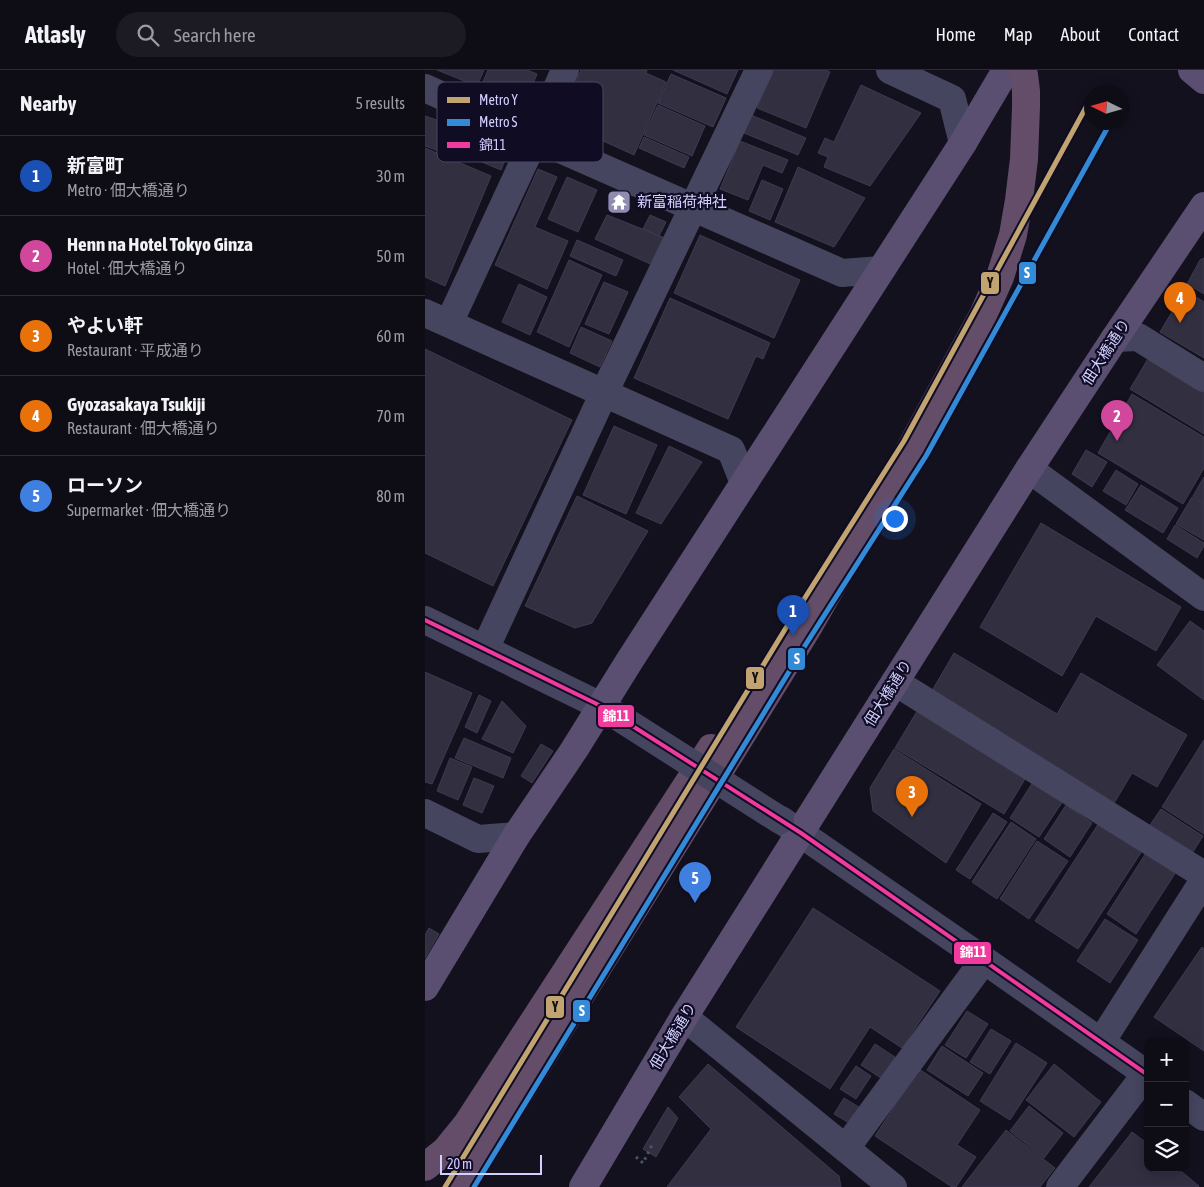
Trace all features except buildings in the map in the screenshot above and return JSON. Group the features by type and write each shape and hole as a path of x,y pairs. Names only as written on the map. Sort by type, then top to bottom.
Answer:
{"highway":[{"path":"462,1187 806,631 903,462 983,315 1003,268 1013,235 1019,200 1024,159 1026,91 1022,70"},
{"path":"425,1167 445,1151 467,1124 793,622 903,462"}],"main road":[{"path":"425,987 516,836 574,750 609,711 744,483 963,143 1006,70"},
{"path":"1192,70 1204,80"},
{"name":"佃大橋通り","path":"583,1187 684,1017 790,826 895,682 1029,469 1204,206"}],"street":[{"path":"560,82 565,70"},
{"path":"485,649 604,393 759,70"},
{"path":"890,70 952,98 963,143"},
{"path":"425,88 437,93"},
{"path":"522,162 437,318 731,450 744,483"},
{"path":"589,162 842,273 881,270"},
{"path":"1115,338 1138,337 1204,378"},
{"path":"1029,469 1204,597"},
{"path":"425,620 609,711 790,826 1144,1073"},
{"path":"895,682 1204,876"},
{"path":"425,813 478,839 516,836"},
{"path":"1101,1042 1204,880"},
{"path":"846,1148 984,960"},
{"path":"684,1017 893,1187"},
{"path":"1060,1187 1144,1079"},
{"path":"1189,1106 1204,1117"}],"path":[{"path":"632,1154 643,1163 652,1145"}],"metro line":[{"name":"Y","path":"445,1187 784,631 904,441 1084,111"},
{"name":"S","path":"474,1187 806,644 926,456 1106,130"}],"transit line":[{"name":"錦11","path":"425,620 601,706 801,833 1144,1072"}],"place":[{"name":"新富稲荷神社","path":"619,202"},
{"name":"Gyozasakaya Tsukiji","path":"1180,323"},
{"name":"Henn na Hotel Tokyo Ginza","path":"1117,441"},
{"name":"新富町","path":"793,636"},
{"name":"やよい軒","path":"912,817"},
{"name":"ローソン","path":"695,903"}]}
